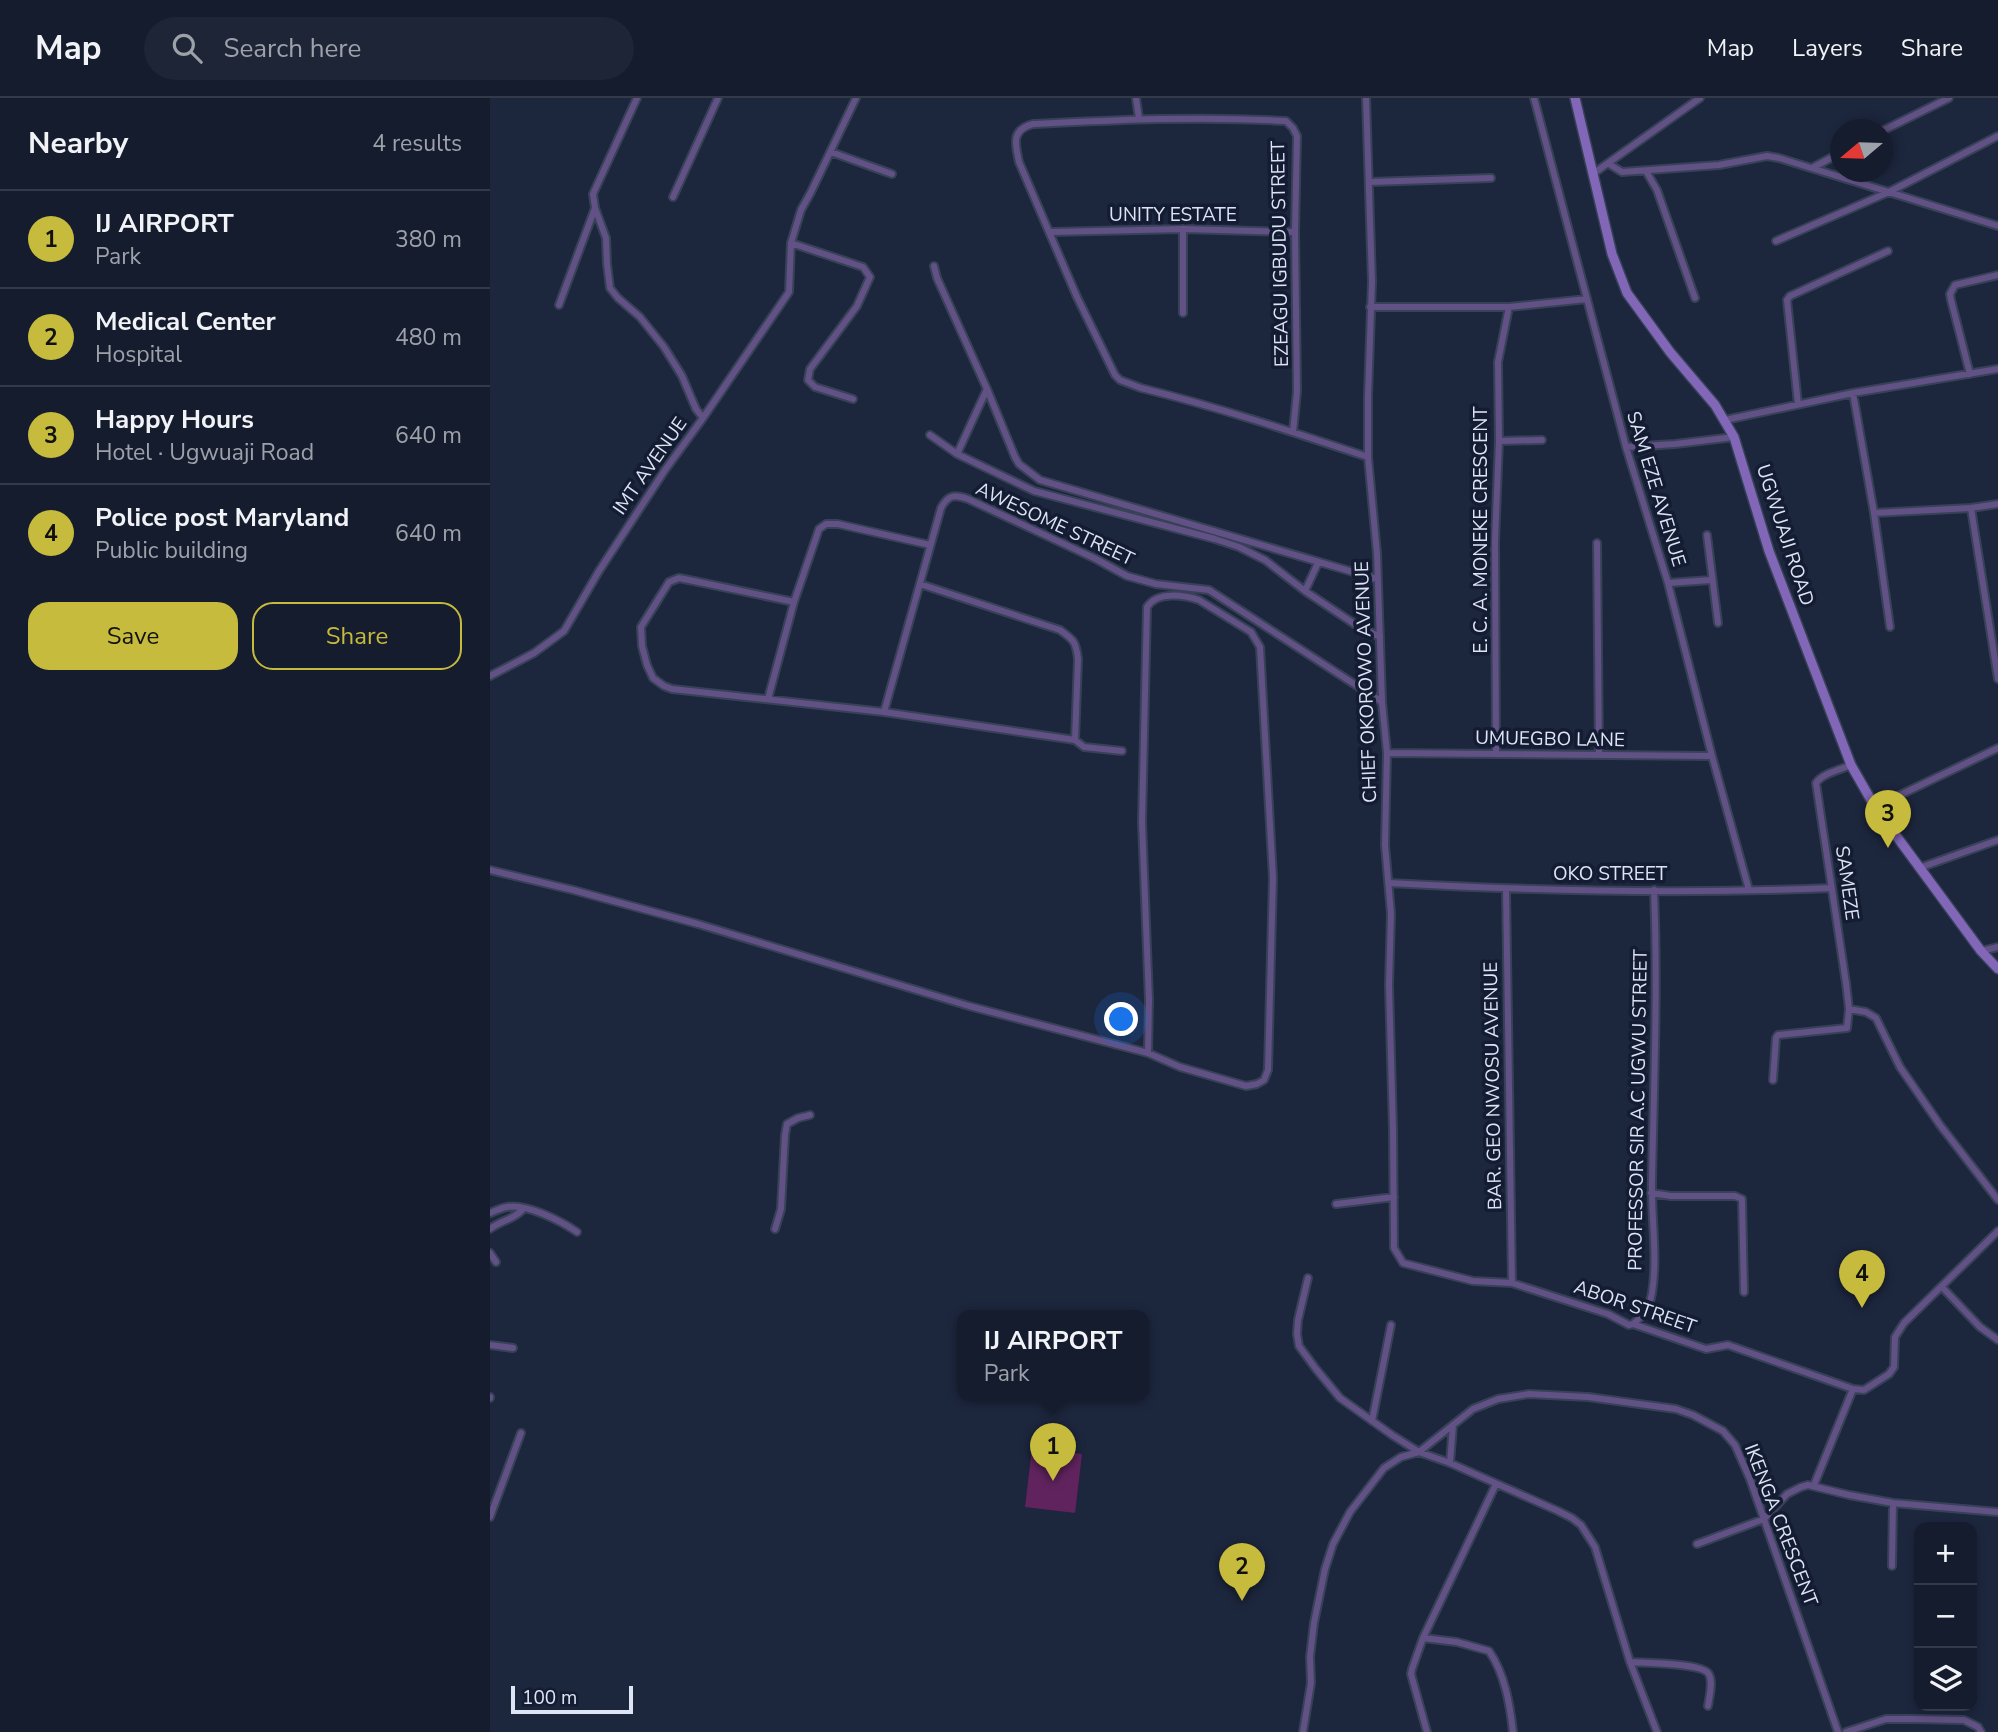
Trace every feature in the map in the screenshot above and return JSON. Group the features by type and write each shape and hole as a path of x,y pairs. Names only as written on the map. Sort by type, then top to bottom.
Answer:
{"main road":[{"name":"UGWUAJI ROAD","path":"1575,98 1612,254 1627,293 1670,352 1726,420 1734,437 1769,551 1851,765 1875,807 1981,951 1998,969"}],"street":[{"path":"637,98 593,194 594,208 606,238 610,288 640,317 664,347 703,418"},
{"path":"673,197 718,98"},
{"name":"IMT AVENUE","path":"490,676 534,653 564,631 650,492 789,292 791,243 801,210 856,98"},
{"path":"1136,98 1139,119"},
{"name":"CHIEF OKOROWO AVENUE","path":"1366,98 1372,281 1368,457 1374,503 1381,702 1387,753 1385,845 1391,914 1389,985 1394,1248 1403,1263"},
{"name":"SAM EZE AVENUE","path":"1534,98 1626,447 1668,583 1749,890"},
{"path":"1594,173 1700,98"},
{"path":"1893,126 1949,98"},
{"name":"EZEAGU IGBUDU STREET","path":"1051,232 1019,162 1015,142 1023,127 1033,124 1223,117 1286,121 1297,136 1297,391 1293,432"},
{"path":"1776,241 1889,192 1998,136"},
{"path":"831,152 892,174"},
{"path":"1609,163 1622,172 1718,165 1766,156 1779,158 1998,226"},
{"path":"1814,167 1830,158"},
{"path":"1646,171 1657,190 1695,298"},
{"path":"1370,182 1491,178"},
{"path":"559,304 594,208"},
{"path":"1183,229 1183,313"},
{"name":"UNITY ESTATE","path":"1051,232 1183,229 1295,232"},
{"path":"1051,232 1077,297 1115,375 1121,380 1368,457"},
{"path":"791,243 863,267 870,276 857,306 808,374 808,380 815,387 853,400"},
{"path":"1798,404 1787,300 1790,296 1888,251"},
{"path":"934,266 1015,457 1040,480 1377,579"},
{"path":"1970,374 1950,294 1955,285 1998,275"},
{"path":"1370,307 1509,307 1587,299"},
{"name":"E. C. A. MONEKE CRESCENT","path":"1496,754 1498,362 1509,307"},
{"path":"1726,420 1853,393 1998,369"},
{"path":"957,454 987,389"},
{"path":"1853,393 1890,627"},
{"path":"930,435 957,454 1034,491 1239,547 1265,560 1305,591 1356,625 1380,637"},
{"path":"1626,447 1734,437"},
{"path":"1499,441 1542,440"},
{"name":"AWESOME STREET","path":"884,712 941,508 951,495 958,495 1127,576 1156,584 1209,590 1381,702"},
{"path":"1874,513 1998,504"},
{"path":"1971,508 1998,679"},
{"path":"768,699 794,602 819,529 827,524 838,524 930,545"},
{"path":"1707,535 1718,623"},
{"path":"1597,543 1599,755"},
{"path":"1305,591 1318,563"},
{"path":"794,602 679,578 669,582 641,627 647,666 653,678 664,686 884,712 1075,740 1084,747 1122,751"},
{"path":"1668,583 1711,580"},
{"path":"920,584 1060,631 1072,639 1077,647 1078,659 1075,740"},
{"path":"490,870 698,924 968,1006 1148,1053 1180,1067 1246,1086 1257,1084 1264,1080 1268,1070 1273,878 1260,648 1251,632 1199,600 1161,597 1151,601 1147,607 1142,822 1149,1000 1148,1053"},
{"path":"1875,807 1998,748"},
{"name":"UMUEGBO LANE","path":"1387,753 1712,756"},
{"name":"SAMEZE","path":"1773,1080 1778,1035 1847,1028 1849,1010 1816,783 1817,779 1851,765"},
{"path":"1919,868 1998,840"},
{"name":"OKO STREET","path":"1389,883 1506,889 1831,888"},
{"name":"BAR. GEO NWOSU AVENUE","path":"1506,889 1512,1283"},
{"name":"PROFESSOR SIR A.C UGWU STREET","path":"1633,1324 1646,1314 1652,1293 1654,1262 1651,1193 1656,956 1654,890"},
{"path":"1981,951 1998,947"},
{"path":"1849,1010 1866,1012 1876,1018 1907,1077 1998,1200"},
{"path":"775,1229 781,1209 787,1124 810,1115"},
{"path":"1651,1193 1671,1196 1735,1196 1742,1199 1744,1292"},
{"path":"1336,1204 1394,1197"},
{"path":"490,1213 511,1206 556,1219 577,1232"},
{"path":"490,1229 515,1217 523,1209"},
{"path":"1814,1485 1853,1389 1864,1390 1889,1374 1894,1367 1895,1336 1913,1313 1998,1231"},
{"path":"490,1253 496,1262"},
{"name":"ABOR STREET","path":"1403,1263 1474,1281 1512,1283 1706,1349 1728,1345 1853,1389"},
{"path":"1308,1278 1298,1320 1299,1346 1340,1398 1419,1452 1450,1463 1572,1518 1586,1531 1595,1547 1630,1662 1657,1732"},
{"path":"1942,1287 1980,1328 1998,1340"},
{"path":"1372,1421 1391,1325"},
{"path":"490,1345 513,1349"},
{"name":"IKENGA CRESCENT","path":"1303,1732 1320,1591 1333,1544 1350,1512 1383,1468 1401,1457 1419,1452 1466,1413 1500,1398 1529,1394 1569,1395 1648,1404 1687,1412 1723,1431 1735,1445 1764,1518 1838,1732"},
{"path":"1450,1463 1452,1425"},
{"path":"490,1517 521,1433"},
{"path":"1427,1732 1411,1674 1423,1638 1496,1484"},
{"path":"1697,1544 1764,1518 1791,1491 1801,1486 1814,1485 1893,1503 1998,1512"},
{"path":"1892,1566 1893,1503"},
{"path":"1423,1638 1457,1642 1489,1651 1506,1691 1513,1732"},
{"path":"1630,1662 1664,1663 1702,1669 1710,1678 1708,1706"},
{"path":"1846,1732 1886,1719 1915,1719 1964,1720 1982,1732"}],"shaded area":[{"path":"1032,1448 1082,1454 1075,1513 1025,1507"}],"place":[{"name":"Happy Hours","path":"1888,848"},
{"name":"Police post Maryland","path":"1862,1308"},
{"name":"IJ AIRPORT","path":"1053,1481"},
{"name":"Medical Center","path":"1242,1601"}]}
